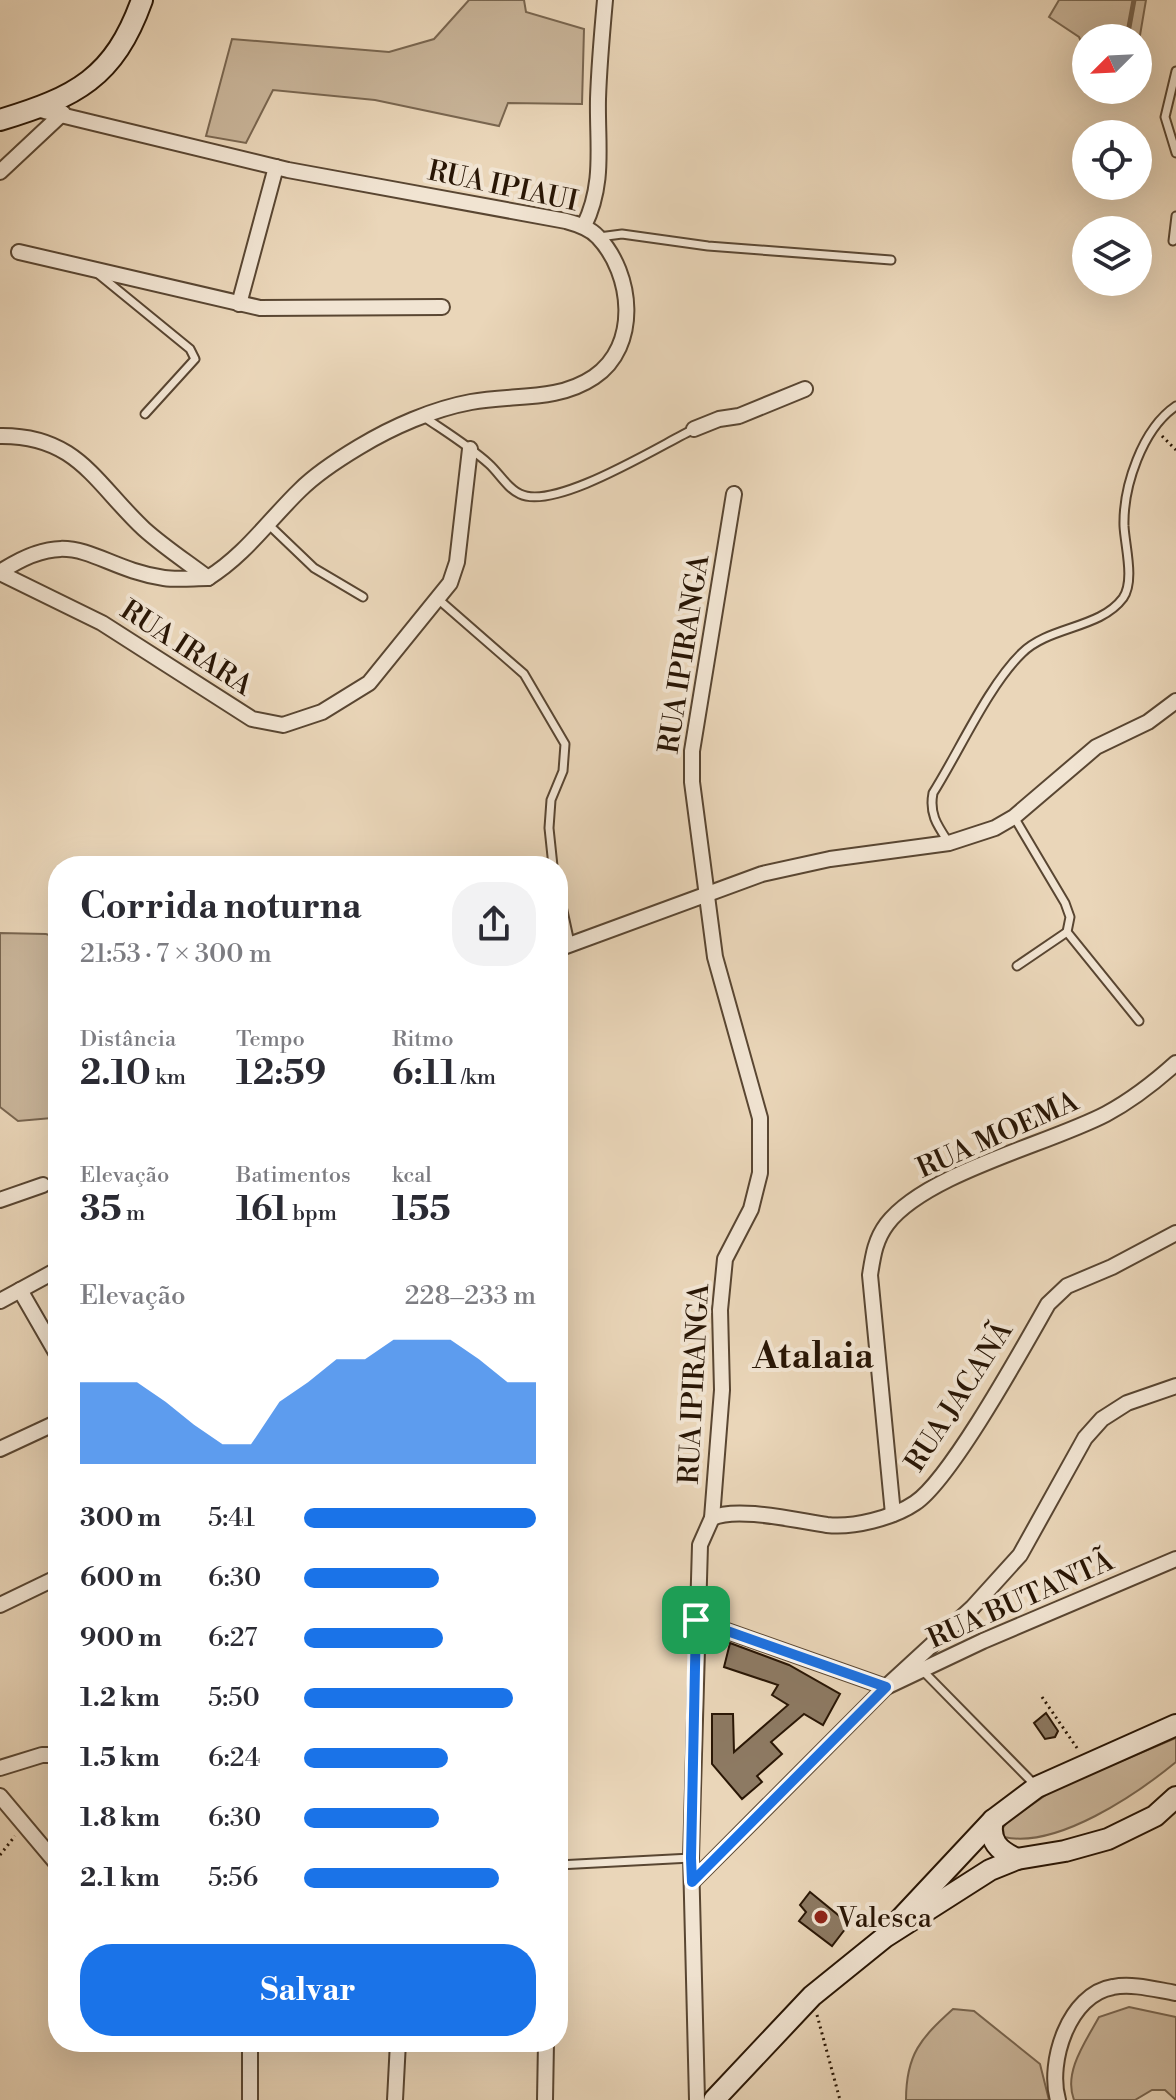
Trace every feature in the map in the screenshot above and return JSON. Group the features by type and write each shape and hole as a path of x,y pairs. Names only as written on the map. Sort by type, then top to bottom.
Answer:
{"street":[{"path":"0,120 36,109 101,73 123,45 142,0"},
{"path":"584,226 594,204 601,170 599,68 605,0"},
{"name":"RUA IPIAUI","path":"36,109 63,113 276,167 584,226 599,237 619,272 629,317 618,353 597,375 569,391 471,402 422,416 359,447 302,488 233,562 208,578"},
{"path":"0,172 63,113"},
{"path":"239,304 276,167"},
{"path":"19,252 260,308 442,307"},
{"path":"694,429 719,419 739,416 805,389"},
{"path":"0,436 25,436 79,458 145,529 208,578"},
{"name":"RUA IRARA","path":"0,572 102,623 252,719 283,725 322,712 369,683 450,583 457,562 470,449"},
{"name":"RUA IPIRANGA","path":"697,2100 691,1858 700,1545 712,1518 722,1390 720,1310 725,1259 751,1209 760,1173 760,1118 715,957 692,782 692,751 734,494"},
{"path":"0,572 48,548 100,556 165,578 208,578"},
{"path":"568,944 762,874 830,859 949,843 1014,817 1096,747 1148,722 1176,701"},
{"name":"RUA MOEMA","path":"893,1514 870,1275 874,1245 888,1222 915,1200 972,1170 1106,1114 1154,1083 1176,1063"},
{"path":"0,1200 43,1185"},
{"name":"RUA JACANÃ","path":"712,1518 733,1513 839,1526 893,1514 916,1503 943,1474 1048,1304 1067,1286 1176,1233"},
{"path":"0,1301 48,1275"},
{"path":"20,1290 48,1339"},
{"path":"692,1882 886,1687 972,1608 1020,1555 1085,1438 1102,1419 1127,1403 1176,1386"},
{"path":"0,1449 48,1427"},
{"name":"RUA BUTANTÃ","path":"886,1687 1176,1559"},
{"path":"0,1605 48,1582"},
{"path":"696,1620 886,1687"},
{"path":"885,1937 993,1820 1037,1787 1176,1725"},
{"path":"0,1768 48,1755"},
{"path":"0,1796 48,1852"},
{"path":"714,2100 812,1996 885,1937 990,1870 1017,1859 1065,1851 1108,1839 1155,1816 1176,1797"},
{"path":"993,1820 993,1840 1003,1853 1017,1859"},
{"path":"1058,2100 1053,2075 1059,2045 1077,2014 1096,1993 1113,1987 1176,1993"},
{"path":"250,2052 250,2100"},
{"path":"395,2100 397,2052"},
{"path":"545,2100 546,2052"}],"lane":[{"path":"1176,71 1165,117 1176,153"},
{"path":"1173,241 1176,216"},
{"path":"599,237 622,234 708,246 891,260"},
{"path":"95,270 102,279 190,349 195,359 145,414"},
{"path":"949,843 934,822 930,808 933,793 999,684 1021,654 1040,638 1109,612 1123,598 1128,585 1125,507 1142,449 1154,427 1176,406"},
{"path":"422,416 470,449 522,495 535,498 555,497 694,429"},
{"path":"268,524 314,568 363,597"},
{"path":"438,599 524,674 565,744 563,771 551,800 549,828 552,856"},
{"path":"1014,817 1065,903 1070,917 1067,932 1017,966"},
{"path":"1067,932 1139,1021"},
{"path":"922,1670 1037,1787"},
{"path":"568,1864 691,1858"}],"path":[{"path":"1154,427 1176,450"},
{"path":"1042,1697 1088,1764"},
{"path":"0,1855 25,1823"},
{"path":"812,1996 840,2100"}],"shaded area":[{"path":"469,0 524,0 526,12 584,29 582,104 508,103 499,126 375,100 273,90 246,143 206,136 232,39 389,52 434,39"},
{"path":"1059,0 1146,0 1142,24 1072,24 1072,32 1049,17"},
{"path":"0,933 46,934 48,1118 18,1121 0,1107"},
{"path":"1176,1738 1176,1762 1118,1803 1048,1835 1025,1839 1004,1837 1003,1828 1007,1822 1053,1790"},
{"path":"1129,2007 1176,2017 1176,2100 1165,2090 1152,2090 1135,2100 1074,2100 1071,2079 1074,2068 1082,2046 1099,2017"},
{"path":"953,2009 974,2011 1040,2064 1049,2100 906,2100 912,2059 924,2038"}],"building":[{"path":"730,1643 789,1665 840,1694 823,1725 804,1714 771,1742 782,1754 757,1776 762,1782 742,1799 712,1764 712,1714 733,1714 734,1752 788,1705 772,1695 778,1685 724,1667"},
{"path":"1046,1713 1058,1731 1055,1737 1045,1739 1034,1723"},
{"name":"Valesca","path":"810,1892 849,1924 832,1946 799,1921 806,1912 800,1905"}],"waterway":[{"path":"1130,24 1134,0"}],"place":[{"name":"Valesca","path":"821,1917"}],"district":[{"name":"Atalaia","path":"813,1355"}],"route":[{"path":"696,1620 886,1687 692,1882 691,1858 696,1620"}]}
